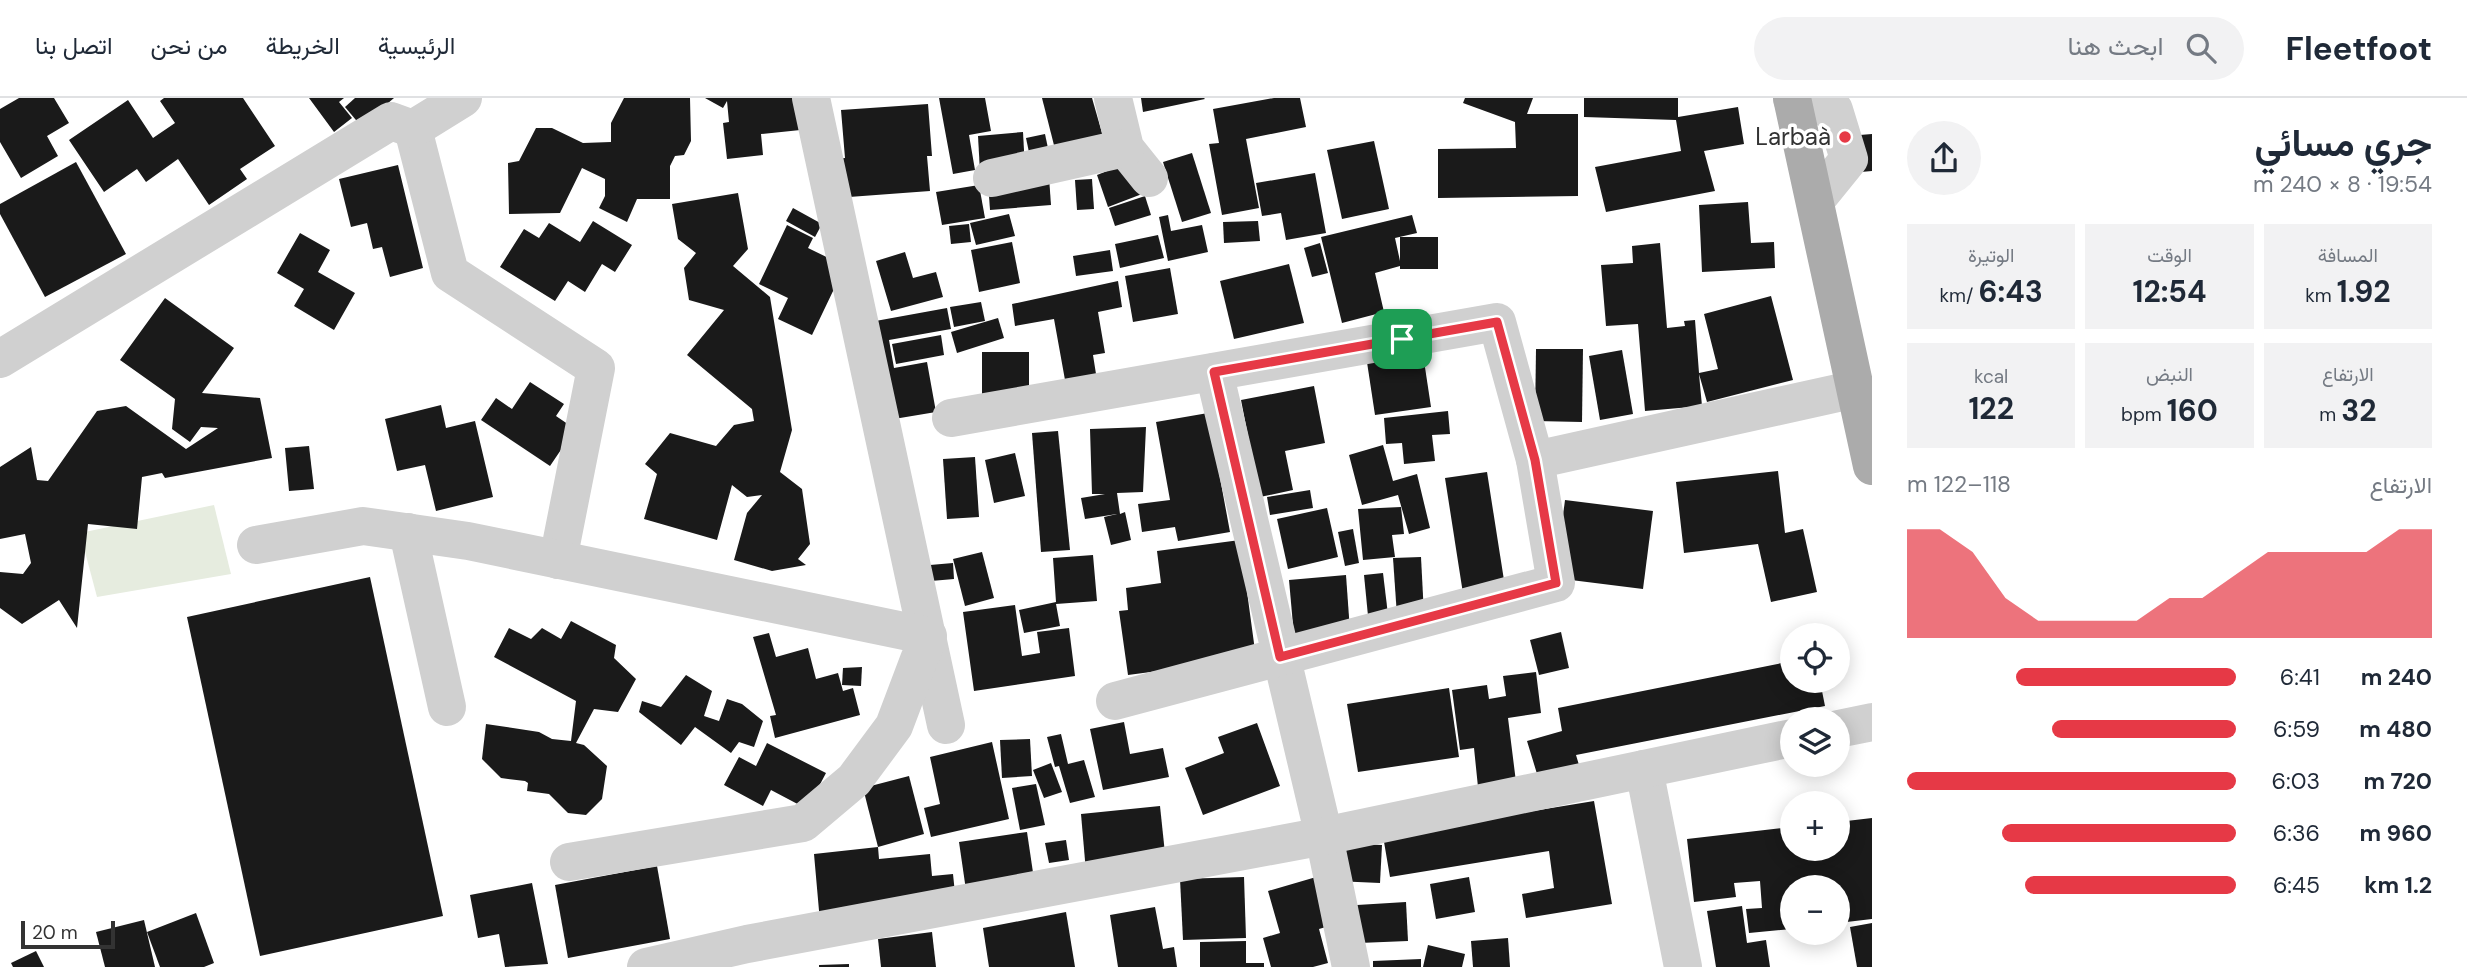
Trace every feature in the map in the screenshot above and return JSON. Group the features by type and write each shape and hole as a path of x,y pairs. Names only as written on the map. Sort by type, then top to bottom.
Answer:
{"main road":[{"path":"1792,98 1872,466"}],"street":[{"path":"412,129 463,98"},
{"path":"811,98 946,725"},
{"path":"1113,98 1125,148 1149,178"},
{"path":"0,359 391,121 412,129"},
{"path":"412,129 450,273 596,368 558,560"},
{"path":"992,178 1125,148"},
{"path":"951,418 1497,322 1535,460 1556,583 1115,701"},
{"path":"1214,372 1324,836 1351,967"},
{"path":"1535,460 1856,389"},
{"path":"256,545 363,526 408,532 928,636"},
{"path":"408,532 447,707"},
{"path":"569,862 803,823 854,780 894,726 928,636"},
{"path":"1850,727 1872,722"},
{"path":"646,967 750,956 1780,741"},
{"path":"1644,769 1683,967"}],"shaded area":[{"path":"214,505 231,574 97,597 80,533"}],"building":[{"path":"19,98 54,98 69,123 47,136 58,156 21,178 0,142 0,109"},
{"path":"164,98 243,98 275,146 240,169 247,179 209,205 178,159 146,182 137,169 104,192 69,140 128,100 153,138 175,123 160,101"},
{"path":"309,98 344,98 339,102 352,118 334,132"},
{"path":"355,98 394,98 361,126 345,107"},
{"path":"624,98 690,98 691,141 684,155 675,156 670,166 670,199 637,199 627,222 599,208 605,196 605,179 582,168 560,213 509,214 508,163 519,161 536,128 552,128 583,143 611,142 611,123"},
{"path":"705,98 806,98 810,129 761,134 763,155 727,159 723,123 729,122 727,101 723,108"},
{"path":"939,98 985,98 991,131 969,135 975,170 953,174"},
{"path":"1042,98 1092,98 1104,140 1056,153"},
{"path":"1141,98 1204,98 1205,99 1143,112"},
{"path":"1274,98 1300,98 1306,127 1246,139 1259,208 1222,215 1209,144 1219,143 1213,109"},
{"path":"1465,98 1533,98 1527,114 1578,114 1578,196 1438,198 1438,149 1516,148 1515,122 1463,103"},
{"path":"1584,98 1678,98 1678,117 1738,107 1744,144 1704,151 1715,191 1606,212 1595,167 1681,151 1676,120 1584,117"},
{"path":"928,104 932,156 927,156 930,191 849,197 833,159 845,158 841,110"},
{"path":"1023,132 1025,169 980,172 978,136"},
{"path":"1045,134 1049,153 1030,157 1026,138"},
{"path":"1872,134 1872,171 1838,174 1835,137"},
{"path":"1374,141 1389,209 1342,219 1327,150"},
{"path":"1192,153 1211,213 1182,222 1163,162"},
{"path":"76,162 126,254 45,297 0,214 0,204"},
{"path":"1130,162 1142,194 1108,207 1097,175"},
{"path":"398,165 423,268 390,277 382,247 373,249 367,223 351,227 339,179"},
{"path":"1315,173 1326,233 1286,240 1281,213 1262,216 1256,183"},
{"path":"1049,177 1051,205 990,210 988,182"},
{"path":"1092,179 1094,209 1077,210 1075,180"},
{"path":"979,185 985,218 942,225 936,192"},
{"path":"738,193 748,249 733,266 770,297 792,430 780,472 802,489 810,544 798,559 806,565 772,571 734,560 747,513 762,495 747,497 732,485 717,540 644,519 657,474 645,464 670,433 716,446 734,425 754,421 752,409 687,355 724,310 689,300 684,268 696,253 678,239 672,204"},
{"path":"1145,196 1151,215 1115,226 1109,208"},
{"path":"1748,202 1751,243 1774,242 1775,268 1702,272 1699,205"},
{"path":"793,208 822,224 815,237 786,221"},
{"path":"1009,214 1015,236 976,245 970,223"},
{"path":"1168,215 1171,231 1202,225 1208,252 1168,261 1159,217"},
{"path":"1412,215 1417,233 1395,238 1400,261 1400,237 1438,237 1438,269 1400,269 1400,266 1375,273 1384,312 1342,323 1321,237"},
{"path":"593,221 632,245 615,272 602,264 585,292 568,281 555,301 500,267 524,229 539,238 549,223 580,242"},
{"path":"1258,221 1260,241 1224,243 1223,222"},
{"path":"969,224 971,242 951,244 949,226"},
{"path":"787,225 813,238 808,248 845,266 812,335 778,319 788,298 759,284"},
{"path":"300,233 330,250 318,272 355,293 334,330 294,306 304,289 277,273"},
{"path":"1158,235 1164,258 1120,268 1115,244"},
{"path":"1012,242 1020,283 979,292 971,250"},
{"path":"1320,243 1328,273 1312,277 1304,248"},
{"path":"1660,243 1667,328 1685,326 1684,321 1695,320 1699,373 1718,369 1704,314 1771,296 1793,380 1707,402 1699,374 1702,406 1645,411 1638,324 1606,326 1601,265 1633,263 1632,246"},
{"path":"1110,250 1113,271 1076,276 1073,256"},
{"path":"905,252 913,278 936,272 943,297 891,311 876,261"},
{"path":"1289,264 1304,323 1234,339 1220,281"},
{"path":"1170,268 1178,314 1133,322 1125,276"},
{"path":"1118,281 1122,307 1098,312 1105,353 1093,355 1096,374 1065,380 1054,319 1015,326 1012,304"},
{"path":"165,298 234,348 202,393 260,398 272,458 165,478 162,473 142,477 137,529 88,524 77,628 59,600 22,624 0,608 0,572 23,574 31,563 25,534 0,539 0,467 31,447 37,480 48,481 97,411 126,406 186,449 218,428 201,427 190,442 172,429 175,399 120,360"},
{"path":"981,302 985,321 954,327 950,307"},
{"path":"947,308 951,329 889,340 894,368 927,362 936,412 888,420 870,322"},
{"path":"998,318 1004,338 957,353 951,332"},
{"path":"941,335 944,355 896,364 892,344"},
{"path":"1421,341 1431,407 1375,415 1365,349"},
{"path":"1536,349 1583,349 1582,422 1535,421"},
{"path":"1622,350 1633,414 1600,420 1589,356"},
{"path":"982,352 1029,352 1029,406 982,406"},
{"path":"530,382 564,404 556,416 575,429 550,466 481,420 496,398 512,409"},
{"path":"1314,386 1325,443 1285,451 1293,490 1260,497 1241,400"},
{"path":"441,405 446,428 475,421 493,497 436,511 425,465 397,471 385,419"},
{"path":"1448,411 1450,434 1432,435 1435,461 1404,464 1402,443 1386,444 1384,418"},
{"path":"1208,413 1230,532 1178,541 1175,527 1142,532 1138,504 1170,500 1156,422"},
{"path":"1146,427 1143,492 1117,493 1120,514 1125,512 1131,540 1111,545 1104,517 1117,514 1085,519 1081,498 1105,494 1092,494 1090,429"},
{"path":"1058,431 1070,550 1041,552 1032,433"},
{"path":"1383,445 1393,481 1417,474 1430,528 1409,534 1398,495 1362,505 1349,455"},
{"path":"309,446 314,489 289,491 285,448"},
{"path":"1015,453 1025,496 994,503 985,460"},
{"path":"975,457 979,517 947,519 943,459"},
{"path":"1778,471 1785,533 1803,529 1817,592 1771,602 1758,544 1684,553 1676,482"},
{"path":"1487,472 1506,593 1464,600 1445,478"},
{"path":"1310,490 1313,508 1270,515 1267,497"},
{"path":"1565,500 1653,511 1643,589 1555,578"},
{"path":"1401,507 1404,534 1392,535 1395,557 1363,560 1358,509"},
{"path":"1327,508 1338,557 1288,569 1277,519"},
{"path":"1353,529 1359,563 1345,566 1338,532"},
{"path":"1240,540 1256,658 1128,675 1119,611 1128,610 1126,588 1161,583 1157,551"},
{"path":"982,552 994,598 965,606 953,559"},
{"path":"1093,555 1097,601 1056,604 1060,626 1024,633 1019,610 1056,602 1053,558"},
{"path":"1421,557 1424,615 1397,616 1393,558"},
{"path":"953,563 954,579 931,581 930,565"},
{"path":"1383,573 1389,623 1369,626 1364,575"},
{"path":"1346,575 1350,631 1294,636 1289,580"},
{"path":"370,577 443,916 260,956 187,617"},
{"path":"1015,605 1022,656 1040,653 1037,632 1069,628 1075,676 974,691 963,612"},
{"path":"571,621 616,645 614,658 636,679 618,712 594,709 576,743 584,745 607,766 602,799 586,815 568,813 549,794 527,791 528,783 525,781 501,778 482,759 486,724 539,732 552,739 571,741 576,701 494,657 509,628 531,639 542,628 561,639"},
{"path":"1561,632 1569,668 1539,675 1530,640"},
{"path":"769,633 776,657 808,648 816,679 838,673 843,691 853,688 860,715 775,738 770,716 776,715 753,637"},
{"path":"1780,663 1780,693 1822,693 1825,706 1780,707 1780,715 1576,755 1582,775 1541,787 1527,741 1562,731 1558,708"},
{"path":"862,667 861,686 842,685 843,668"},
{"path":"1536,672 1541,713 1508,718 1516,782 1478,787 1474,748 1460,750 1452,690 1487,685 1489,699 1506,696 1503,676"},
{"path":"686,675 712,691 704,716 719,721 727,699 742,704 763,721 754,747 739,742 731,753 695,727 681,745 639,712 642,701 661,707"},
{"path":"1449,688 1459,757 1358,772 1347,704"},
{"path":"1124,722 1130,754 1163,748 1169,777 1103,790 1090,729"},
{"path":"1257,723 1280,786 1203,815 1185,768 1224,753 1218,737"},
{"path":"1061,734 1068,764 1084,760 1095,797 1070,803 1059,766 1055,767 1047,737"},
{"path":"1030,739 1032,776 1002,778 1000,740"},
{"path":"992,742 1009,819 931,837 924,808 940,804 930,757"},
{"path":"767,743 826,773 807,809 771,790 763,806 724,785 739,757 756,766"},
{"path":"1051,763 1062,792 1044,798 1033,770"},
{"path":"909,776 924,834 878,847 863,788"},
{"path":"1036,784 1045,825 1020,830 1012,788"},
{"path":"1594,801 1612,904 1526,918 1522,894 1554,888 1549,851 1390,877 1383,836"},
{"path":"1160,806 1166,863 1086,872 1081,814"},
{"path":"1872,818 1872,919 1850,922 1850,875 1780,875 1780,930 1749,933 1746,909 1762,908 1760,881 1734,883 1736,897 1694,902 1687,839 1780,828 1780,861 1850,861 1850,821"},
{"path":"1027,832 1035,886 967,897 959,842"},
{"path":"1066,840 1069,860 1049,863 1045,843"},
{"path":"1337,843 1382,845 1380,883 1335,881"},
{"path":"878,847 879,859 930,854 932,876 953,874 956,903 820,922 814,854"},
{"path":"657,866 670,939 568,958 555,885"},
{"path":"1323,875 1336,924 1319,929 1328,963 1313,967 1271,967 1263,938 1280,933 1268,891"},
{"path":"1244,877 1246,938 1183,940 1180,879"},
{"path":"1469,877 1475,912 1436,919 1430,884"},
{"path":"532,883 548,964 505,967 499,934 478,938 470,895"},
{"path":"1406,902 1408,941 1359,943 1357,905"},
{"path":"1742,906 1747,943 1766,940 1770,967 1716,967 1707,911"},
{"path":"1155,907 1163,949 1174,947 1177,967 1118,967 1110,915"},
{"path":"1066,912 1075,967 989,967 983,928"},
{"path":"196,913 214,963 204,967 160,967 147,932"},
{"path":"144,920 155,967 105,967 96,932"},
{"path":"1872,923 1872,967 1857,967 1850,927"},
{"path":"932,932 936,967 881,967 878,939"},
{"path":"1508,938 1510,967 1473,967 1471,941"},
{"path":"1246,941 1246,963 1264,963 1264,967 1200,967 1200,942"},
{"path":"1428,945 1465,954 1462,967 1423,967"},
{"path":"36,951 44,967 13,967 11,963"},
{"path":"1421,959 1421,967 1373,967 1373,961"},
{"path":"849,964 849,967 819,967 819,965"}],"place":[{"name":"Larbaà","path":"1845,137"}],"route":[{"path":"1497,322 1535,460 1556,583 1280,657 1214,372 1402,339 1497,322"}]}
